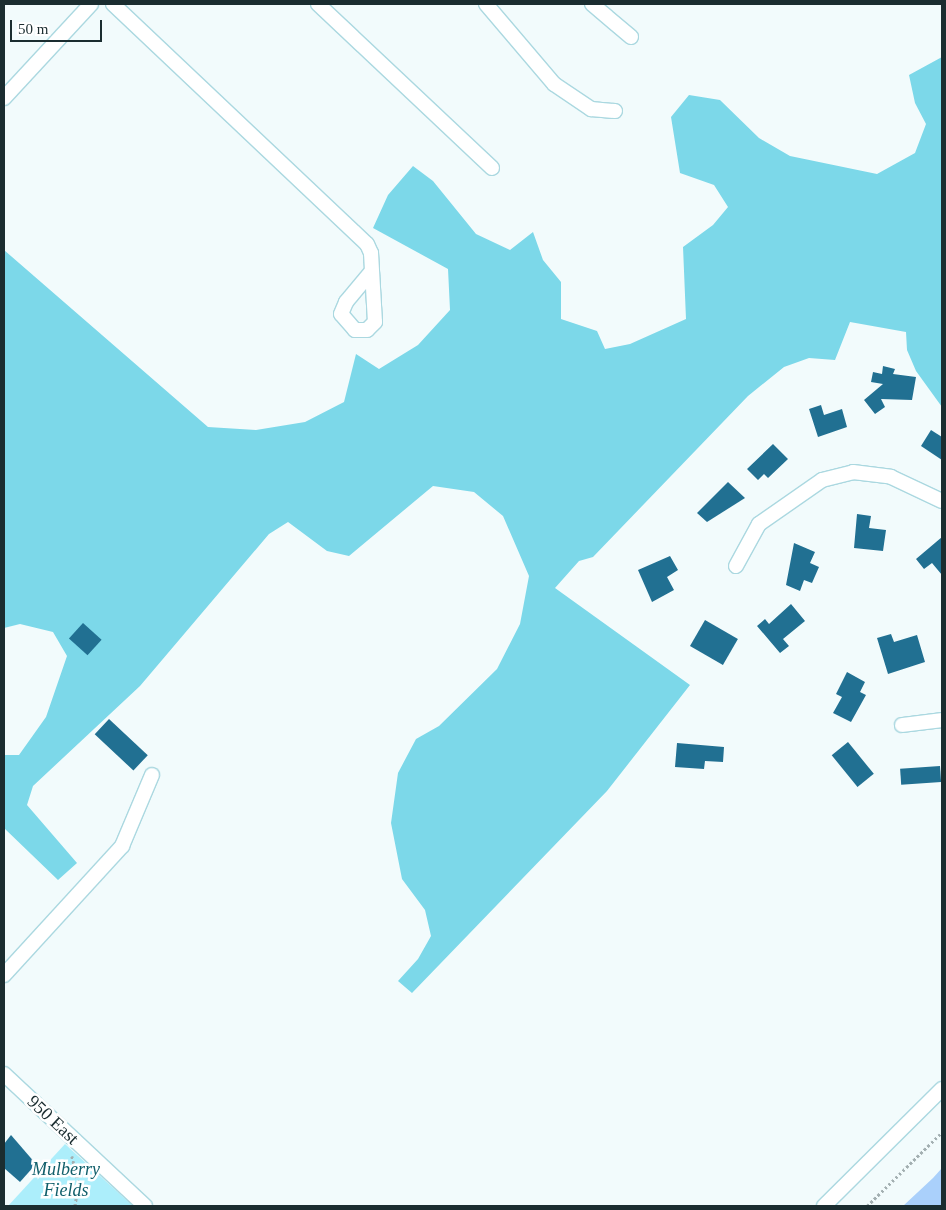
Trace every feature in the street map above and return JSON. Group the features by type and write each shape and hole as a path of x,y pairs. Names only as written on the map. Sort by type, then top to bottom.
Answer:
{"street":[{"path":"4,98 91,4"},
{"path":"112,4 359,235 370,253 371,272"},
{"path":"318,4 492,168"},
{"path":"486,4 554,84 591,109 615,111"},
{"path":"592,4 630,37"},
{"path":"736,566 759,524 822,480 853,472 891,477 942,500"},
{"path":"902,725 942,720"},
{"path":"4,975 122,846 152,774"},
{"name":"950 East","path":"4,1074 145,1206"},
{"path":"824,1206 942,1089"}],"path":[{"path":"867,1206 942,1132"},
{"path":"75,1206 79,1184 72,1156 79,1162"}],"green space":[{"name":"Mulberry Fields","path":"65,1144 133,1206 8,1206"}],"shaded area":[{"path":"942,57 942,407 916,371 907,350 906,332 850,322 835,360 809,358 784,367 748,396 593,557 579,561 555,588 690,685 607,791 412,993 398,981 418,959 431,936 425,910 402,879 391,823 398,773 416,739 439,726 497,669 520,624 529,576 503,516 474,492 433,486 349,556 327,551 288,522 269,534 140,686 33,786 27,805 77,863 58,880 4,828 4,755 19,755 46,717 67,656 53,632 20,624 4,628 4,250 208,427 256,430 305,422 344,402 356,354 379,369 418,345 450,310 448,269 373,228 388,195 413,166 433,181 476,234 510,250 533,232 543,260 561,282 561,319 597,331 605,349 630,344 686,319 683,247 713,225 728,207 714,185 680,173 671,117 689,95 720,100 759,138 790,156 877,174 915,153 926,124 915,103 909,75"},
{"path":"942,1168 942,1206 903,1206 933,1178"}],"building":[{"path":"883,366 895,369 893,374 916,377 912,400 881,399 885,407 875,414 864,400 883,384 871,382 873,372 882,374"},
{"path":"821,405 824,415 842,409 847,427 818,437 809,409"},
{"path":"931,430 942,437 942,460 921,446"},
{"path":"773,444 788,459 768,478 764,474 758,480 747,469"},
{"path":"728,482 745,498 707,522 697,513"},
{"path":"857,514 871,516 869,528 886,530 883,551 854,548"},
{"path":"942,537 942,575 932,563 924,569 916,559"},
{"path":"794,543 815,552 810,563 819,567 812,583 804,580 800,591 786,585"},
{"path":"670,556 678,570 667,577 674,590 652,602 638,570"},
{"path":"791,604 805,621 783,639 789,646 780,653 757,626 765,619 769,624"},
{"path":"705,620 738,639 723,665 690,646"},
{"path":"83,623 102,640 88,655 69,639"},
{"path":"891,634 894,642 917,635 925,662 888,674 877,638"},
{"path":"847,672 865,682 860,692 866,695 851,722 833,713 842,697 836,694"},
{"path":"109,719 148,755 133,771 95,734"},
{"path":"848,742 874,774 857,787 832,755"},
{"path":"677,743 724,747 723,762 705,761 704,769 675,767"},
{"path":"940,766 941,782 901,785 900,769"},
{"path":"11,1135 36,1164 20,1182 4,1168 4,1144"}]}
